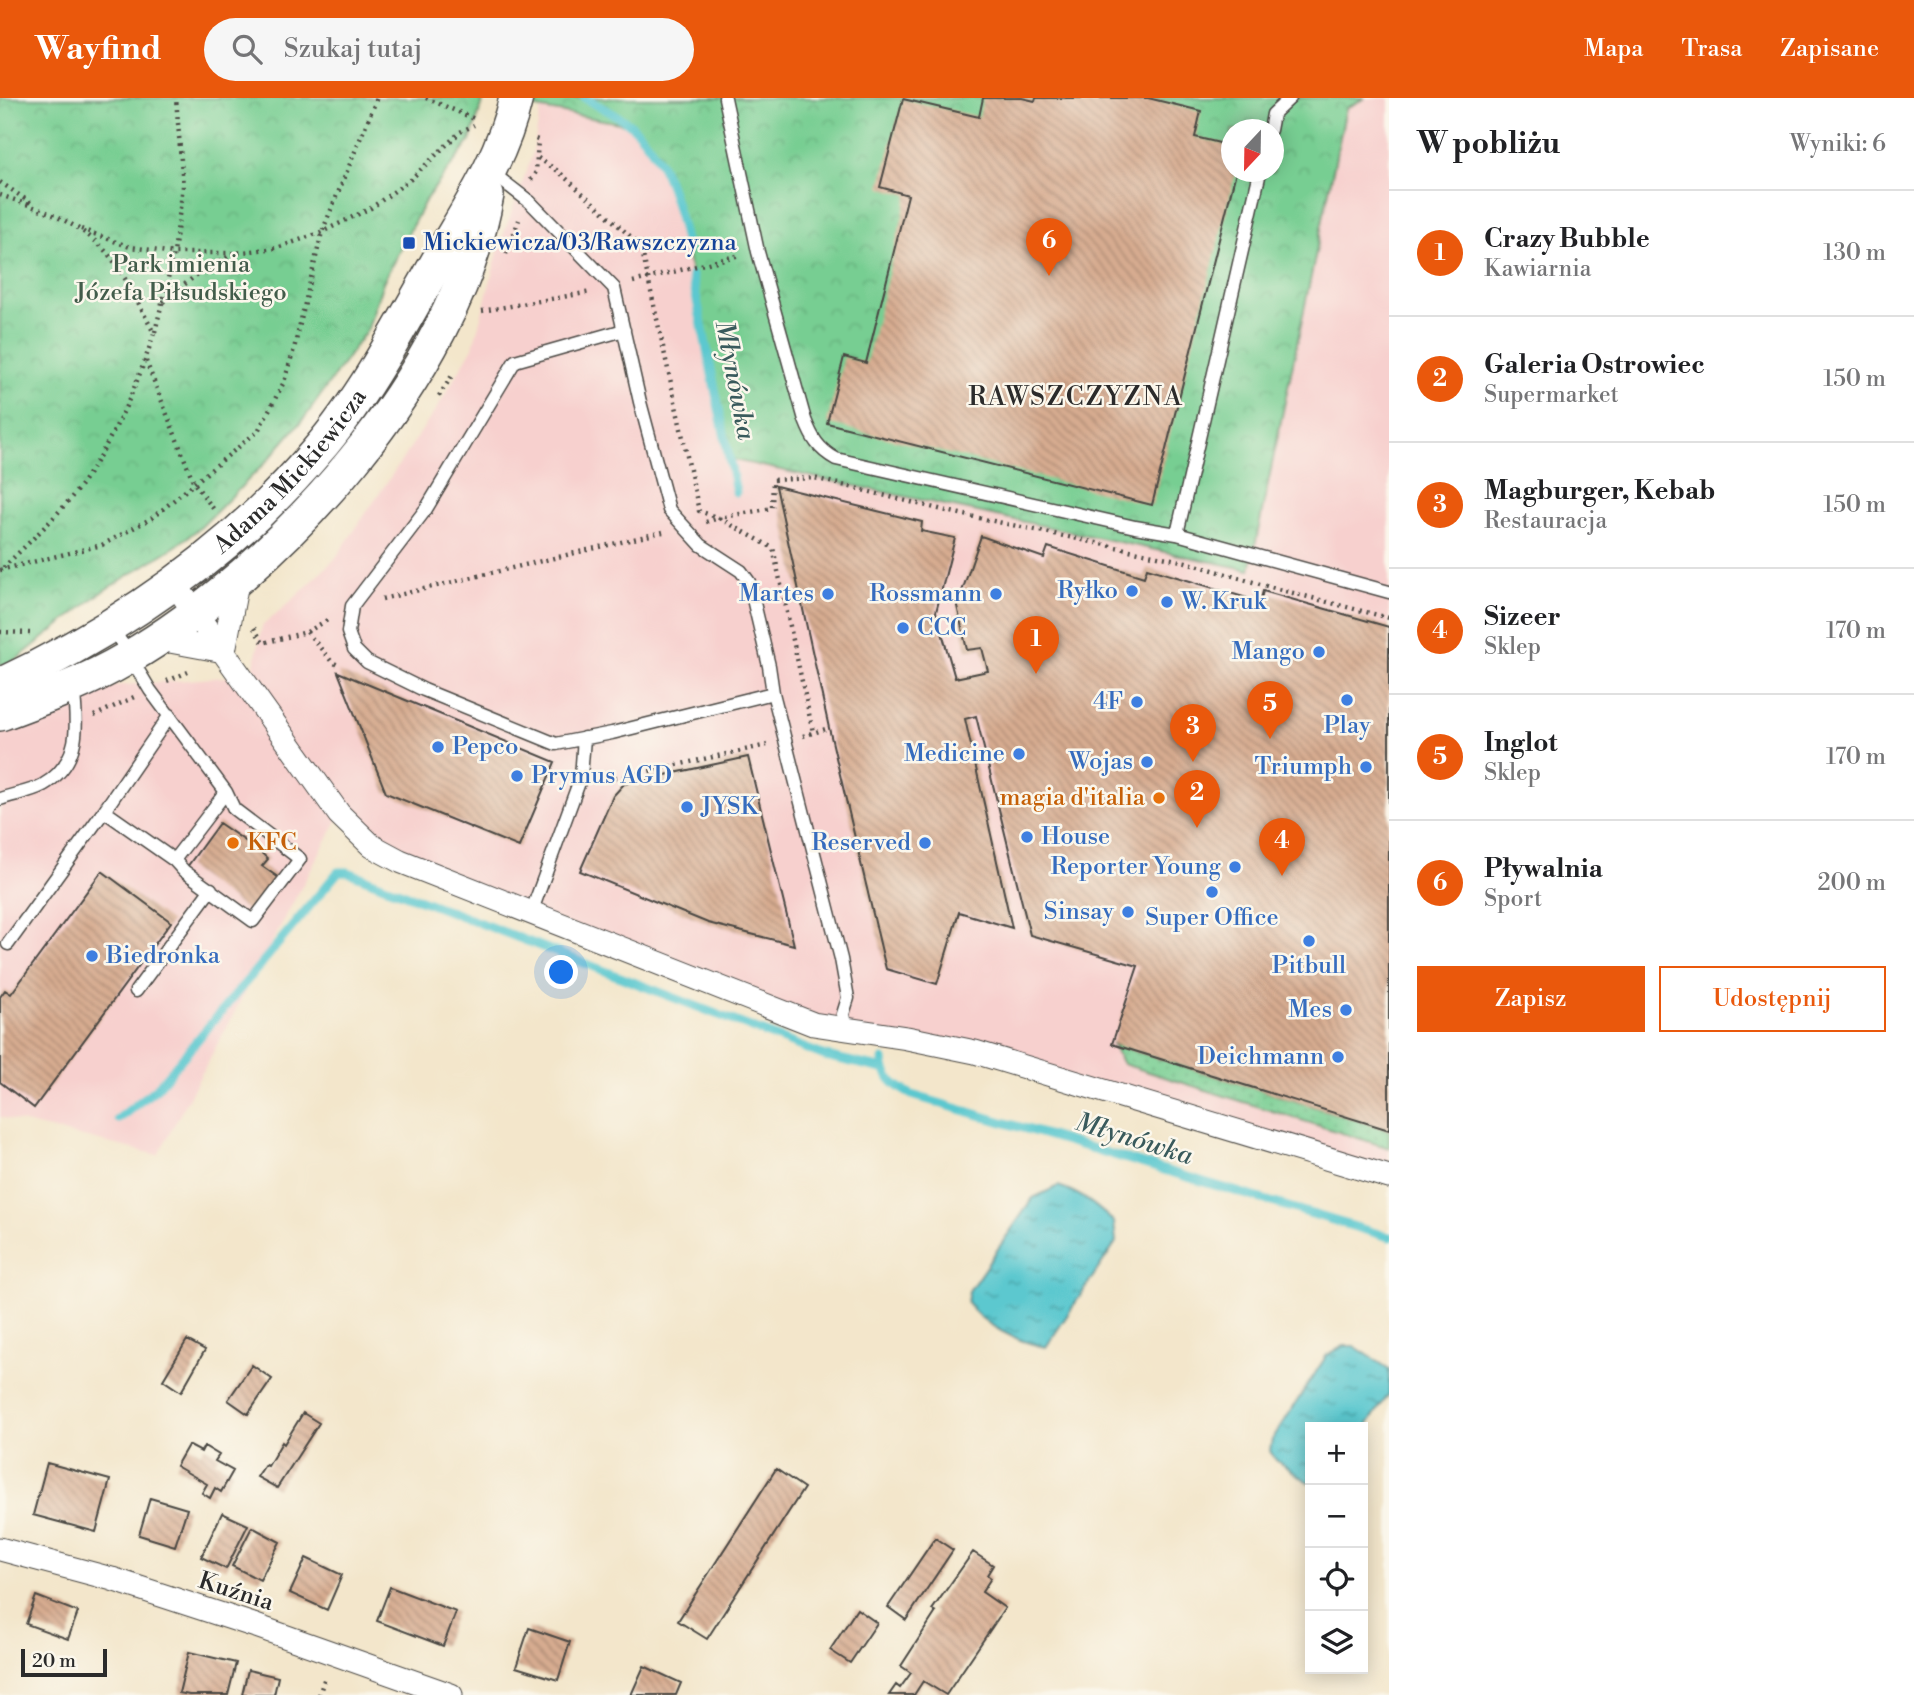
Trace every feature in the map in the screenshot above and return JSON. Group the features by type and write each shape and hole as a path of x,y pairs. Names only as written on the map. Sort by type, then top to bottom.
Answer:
{"street":[{"name":"Adama Mickiewicza","path":"0,685 66,652 174,583 245,526 319,450 373,372 491,172 508,129 515,101"},
{"name":"Adama Mickiewicza","path":"0,714 74,685 129,658 159,639 196,613 305,517 351,461 407,385 444,323 468,269 482,225 491,172"},
{"name":"Adama Mickiewicza","path":"224,651 238,577"},
{"path":"174,583 339,814 372,846 400,861 813,1024 907,1038 975,1052 1389,1177"},
{"path":"159,639 224,651"},
{"name":"Kuźnia","path":"0,1549 112,1578 451,1695"}],"lane":[{"path":"724,98 758,251 805,420 821,451 835,459 1177,534 1389,592"},
{"path":"1272,119 1273,114 1290,98"},
{"path":"491,172 530,202 614,288 669,510 701,545 741,570 748,582 773,693 841,959 848,998 843,1014 846,1030"},
{"path":"1177,534 1258,182"},
{"path":"624,330 515,360 426,509 352,606 348,632 354,649 366,662 424,690 556,744 612,733 773,693"},
{"path":"104,811 174,860 184,871 253,921 300,859 233,809 226,792 129,658 111,625"},
{"path":"0,799 41,786 59,773 69,761 75,748 78,723 74,685"},
{"path":"8,944 170,715"},
{"path":"531,913 581,777 584,738"},
{"path":"174,860 226,792"},
{"path":"136,991 211,889"}],"path":[{"path":"1,571 51,519 88,475 119,421 146,360 174,253 183,186 176,98"},
{"path":"1,571 102,545 152,518 258,431 279,392 294,349 322,232 377,98"},
{"path":"0,195 130,247 174,253 234,253 277,248 322,232 371,208 411,179 460,132 481,121"},
{"path":"0,182 37,208"},
{"path":"77,227 108,254 154,333"},
{"path":"478,312 614,288 647,277 758,251"},
{"path":"162,303 195,276 234,253"},
{"path":"146,360 194,483 216,513 223,511"},
{"path":"719,518 772,508 773,480 814,478 951,512 1186,562 1389,618"},
{"path":"263,643 307,632 352,606 683,528"}],"shaded area":[{"path":"1365,98 1389,98 1389,1177 975,1052 846,1030 400,861 340,815 158,1155 0,1117 0,729 97,687 252,675 262,626 335,559 439,405 473,347 501,241 532,156 542,103 630,125 652,150 666,173 678,208 692,276 1250,570 1346,108"}],"green space":[{"name":"Park imienia Józefa Piłsudskiego","path":"0,98 484,98 470,141 426,199 383,282 368,328 306,416 268,460 201,527 176,546 103,591 17,659 0,666"},
{"path":"516,98 1365,98 1346,108 1250,570 729,459 678,208 666,173 652,150 630,125 514,104"},
{"path":"1112,1044 1389,1130 1389,1148 1123,1064"}],"water":[{"path":"1058,1186 1081,1196 1114,1222 1116,1242 1046,1347 1024,1341 991,1325 967,1302 969,1291 1033,1198"},
{"path":"1344,1346 1354,1346 1389,1369 1389,1394 1368,1424 1305,1422 1305,1480 1276,1460 1270,1451 1272,1440 1327,1355"}],"building":[{"path":"983,98 1022,98 1035,101 1036,98 1148,98 1201,111 1195,137 1221,143 1221,182 1233,182 1152,505 827,423 844,357 866,363 908,195 880,187 903,99 979,117"},
{"path":"776,486 922,522 921,531 955,538 936,612 955,678 988,671 982,648 967,650 957,606 981,536 1044,558 1048,547 1144,577 1147,568 1260,602 1263,591 1389,627 1389,1130 1112,1044 1138,966 1030,935 976,716 965,719 1012,928 959,912 937,984 886,969"},
{"path":"338,672 555,762 519,847 386,793"},
{"path":"748,757 794,945 708,923 580,871 613,796 624,784"},
{"path":"219,823 268,859 262,866 279,878 252,914 187,867"},
{"name":"Biedronka","path":"102,871 171,922 34,1108 0,1082 0,997 5,990 11,994"},
{"path":"187,1340 205,1350 181,1392 163,1380"},
{"path":"252,1365 272,1379 248,1414 228,1400"},
{"path":"303,1413 319,1423 277,1488 257,1477 265,1465 268,1466 282,1442 284,1444"},
{"path":"188,1445 201,1452 204,1446 219,1455 215,1461 233,1471 221,1492 215,1488 210,1498 202,1493 207,1484 176,1466"},
{"path":"47,1463 110,1480 96,1532 33,1515"},
{"path":"776,1469 804,1488 707,1639 678,1621"},
{"path":"150,1498 187,1509 175,1546 139,1535"},
{"path":"222,1513 248,1525 226,1569 201,1557"},
{"path":"252,1527 280,1542 260,1580 232,1566"},
{"path":"935,1538 953,1550 906,1620 888,1607"},
{"path":"973,1552 993,1565 987,1575 991,1578 982,1592 1005,1608 946,1695 923,1681 914,1695 889,1695 896,1685 900,1688 911,1673 901,1666 936,1612 932,1610"},
{"path":"306,1558 342,1575 327,1610 290,1593"},
{"path":"390,1587 456,1612 443,1646 377,1621"},
{"path":"36,1596 78,1612 68,1639 26,1624"},
{"path":"857,1609 877,1623 850,1663 830,1650"},
{"path":"529,1628 570,1642 558,1680 516,1667"},
{"path":"189,1652 236,1663 228,1695 179,1693"},
{"path":"644,1666 681,1683 676,1695 631,1695"},
{"path":"248,1670 278,1677 274,1695 242,1695"}],"waterway":[{"name":"Młynówka","path":"585,98 632,126 654,153 669,183 687,250"},
{"name":"Młynówka","path":"692,276 736,492"},
{"path":"118,1119 157,1088 338,872 348,872 825,1056 884,1069"},
{"name":"Młynówka","path":"883,1060 889,1077 912,1095 1389,1237"}],"place":[{"name":"Mickiewicza/03/Rawszczyzna","path":"409,243"},
{"name":"Pływalnia","path":"1049,276"},
{"name":"Ryłko","path":"1132,591"},
{"name":"Martes","path":"828,594"},
{"name":"Rossmann","path":"996,594"},
{"name":"W. Kruk","path":"1167,602"},
{"name":"CCC","path":"903,628"},
{"name":"Mango","path":"1319,652"},
{"name":"Crazy Bubble","path":"1036,674"},
{"name":"Play","path":"1347,700"},
{"name":"4F","path":"1137,702"},
{"name":"Inglot","path":"1270,739"},
{"name":"Pepco","path":"438,747"},
{"name":"Medicine","path":"1019,754"},
{"name":"Wojas","path":"1147,762"},
{"name":"Magburger, Kebab","path":"1193,762"},
{"name":"Triumph","path":"1366,767"},
{"name":"Prymus AGD","path":"517,776"},
{"name":"magia d'italia","path":"1159,798"},
{"name":"JYSK","path":"687,807"},
{"name":"Galeria Ostrowiec","path":"1197,828"},
{"name":"House","path":"1027,837"},
{"name":"KFC","path":"233,843"},
{"name":"Reserved","path":"925,843"},
{"name":"Reporter Young","path":"1235,867"},
{"name":"Sizeer","path":"1282,876"},
{"name":"Super Office","path":"1212,892"},
{"name":"Sinsay","path":"1128,912"},
{"name":"Pitbull","path":"1309,941"},
{"name":"Biedronka","path":"92,956"},
{"name":"Mes","path":"1346,1010"},
{"name":"Deichmann","path":"1338,1057"}],"district":[{"name":"RAWSZCZYZNA","path":"1076,397"}]}
